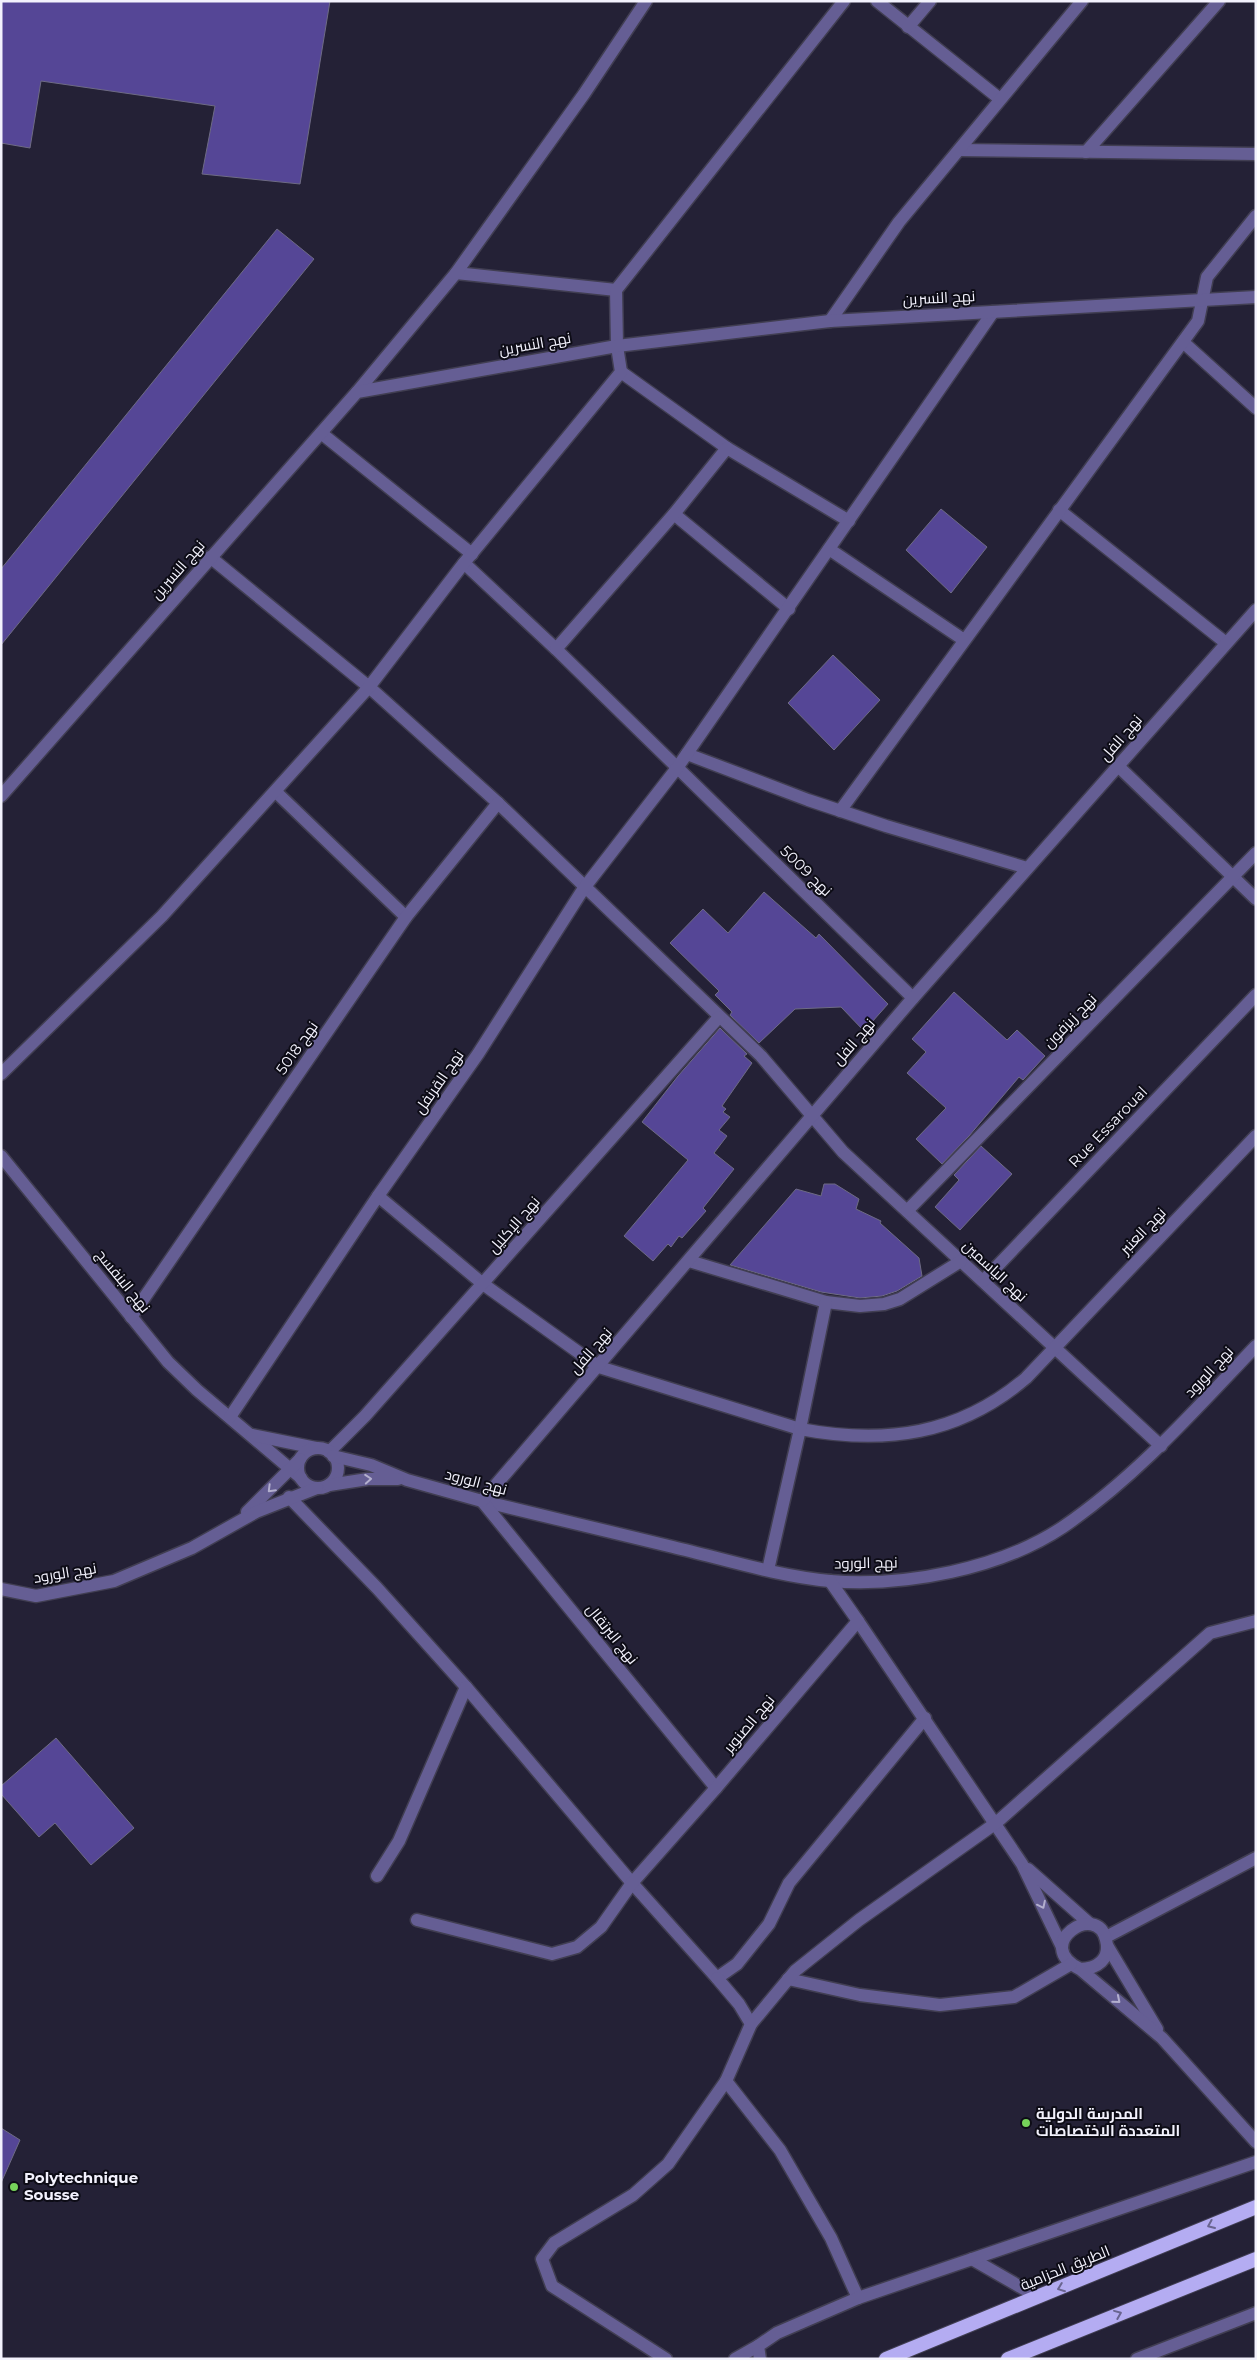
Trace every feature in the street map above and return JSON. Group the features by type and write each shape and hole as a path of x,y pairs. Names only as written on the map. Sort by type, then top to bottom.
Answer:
{"highway":[{"name":"الطريق الحزامية","path":"886,2359 1256,2207"},
{"path":"1008,2359 1256,2258"}],"street":[{"path":"357,392 456,273 584,94 646,1"},
{"path":"1,1074 162,916 369,687 468,559 620,372 617,346 616,290 844,1"},
{"path":"877,1 1000,99"},
{"path":"908,27 930,1"},
{"path":"830,321 899,222 1082,1"},
{"path":"1086,152 1219,1"},
{"path":"959,150 1256,154"},
{"path":"840,811 1198,321 1207,277 1256,216"},
{"path":"456,273 616,290"},
{"name":"نهج النسرين","path":"1,796 357,392 617,346 830,321 1202,301 1256,296"},
{"name":"نهج القرنفل","path":"230,1417 378,1196 478,1054 584,888 687,754 993,312"},
{"path":"1183,342 1256,408"},
{"path":"620,372 727,448 849,521"},
{"name":"نهج 5009","path":"321,433 468,559 556,649 913,998"},
{"path":"556,649 674,514 727,448"},
{"path":"1059,510 1226,643"},
{"path":"674,514 789,609"},
{"path":"829,549 964,640"},
{"name":"نهج الياسمين","path":"210,557 369,687 498,803 584,888 761,1056 843,1152 1160,1446"},
{"name":"نهج الفل","path":"482,1501 599,1367 913,998 1256,610"},
{"path":"687,754 840,811 1026,868"},
{"path":"1118,766 1256,899"},
{"path":"276,792 406,918"},
{"name":"نهج 5018","path":"131,1317 406,918 498,803"},
{"name":"نهج زيزفون","path":"907,1212 1256,852"},
{"name":"Rue Essaroual","path":"983,1281 1256,995"},
{"name":"نهج الإكليل","path":"326,1452 366,1416 719,1017"},
{"name":"نهج العنبر","path":"378,1196 483,1284 599,1367 800,1429 835,1436 895,1435 954,1420 982,1410 1004,1397 1026,1378 1256,1136"},
{"name":"نهج البنفسج","path":"1,1156 168,1362 196,1390 301,1478"},
{"path":"689,1261 826,1302 860,1306 884,1304 919,1289 961,1261"},
{"path":"768,1570 826,1302"},
{"name":"نهج الورود","path":"407,1480 482,1501 768,1570 830,1581 892,1581 968,1568 1031,1545 1061,1528 1096,1503 1160,1446 1256,1346"},
{"path":"249,1434 326,1452 371,1465 407,1480"},
{"path":"240,1519 291,1470 304,1454 326,1452"},
{"path":"300,1459 298,1465 301,1478 305,1483 323,1486 336,1475 337,1468 326,1452"},
{"path":"240,1519 323,1486 368,1479 407,1480"},
{"path":"289,1498 377,1588 466,1687 632,1883 740,2004 751,2024"},
{"name":"نهج البرتقال","path":"482,1501 716,1788"},
{"name":"نهج الورود","path":"1,1589 36,1596 114,1581 192,1548 240,1519"},
{"path":"830,1581 925,1718 1022,1864 1065,1956 1162,2038 1256,2142"},
{"name":"نهج الصنوبر","path":"417,1920 552,1954 577,1947 601,1927 632,1883 716,1788 858,1621"},
{"path":"666,2359 552,2286 542,2259 554,2243 633,2195 668,2164 726,2081 751,2024 795,1971 859,1920 996,1823 1210,1632 1256,1621"},
{"path":"377,1876 399,1841 466,1687"},
{"path":"718,1978 737,1964 769,1924 789,1883 925,1718"},
{"path":"1107,1942 1256,1858"},
{"path":"1022,1864 1090,1924 1099,1929 1162,2038"},
{"path":"1062,1947 1064,1937 1071,1929 1080,1924 1090,1924"},
{"path":"788,1979 860,1995 940,2005 1014,1997 1076,1967 1090,1969 1099,1964 1106,1957 1107,1942"},
{"path":"726,2081 780,2150 831,2238 858,2298"},
{"path":"735,2359 759,2352 777,2333 858,2298 1256,2162"},
{"path":"972,2259 1038,2297"},
{"path":"1137,2359 1256,2313"}],"building":[{"path":"1,1 330,1 300,184 202,174 215,106 41,81 30,148 1,143"},
{"path":"277,229 314,259 1,645 1,569"},
{"path":"941,509 987,547 951,593 906,550"},
{"path":"833,655 880,700 834,750 788,703"},
{"path":"764,892 816,938 819,934 888,1004 864,1031 841,1007 795,1009 759,1043 730,1015 732,1012 715,995 719,991 670,943 703,909 728,933"},
{"path":"954,992 1007,1040 1017,1030 1045,1056 1023,1080 1019,1077 969,1136 942,1164 916,1139 946,1108 907,1073 926,1052 912,1039"},
{"path":"720,1028 747,1054 744,1056 752,1063 722,1106 726,1109 723,1112 730,1117 719,1130 727,1136 714,1153 734,1169 703,1208 706,1211 682,1238 679,1236 671,1247 668,1244 653,1261 624,1236 688,1160 642,1122 678,1076"},
{"path":"981,1146 1012,1174 960,1230 935,1207 959,1180 954,1175"},
{"path":"824,1184 835,1184 859,1199 856,1209 881,1221 880,1223 919,1258 922,1276 897,1291 882,1296 860,1298 821,1292 730,1265 796,1189 821,1196"},
{"path":"56,1738 134,1828 91,1865 55,1823 39,1837 1,1794 1,1786"},
{"path":"1,2128 20,2140 1,2183"}],"place":[{"name":"المدرسة الدولية المتعددة الاختصاصات","path":"1026,2123"},
{"name":"Polytechnique Sousse","path":"14,2187"}]}
